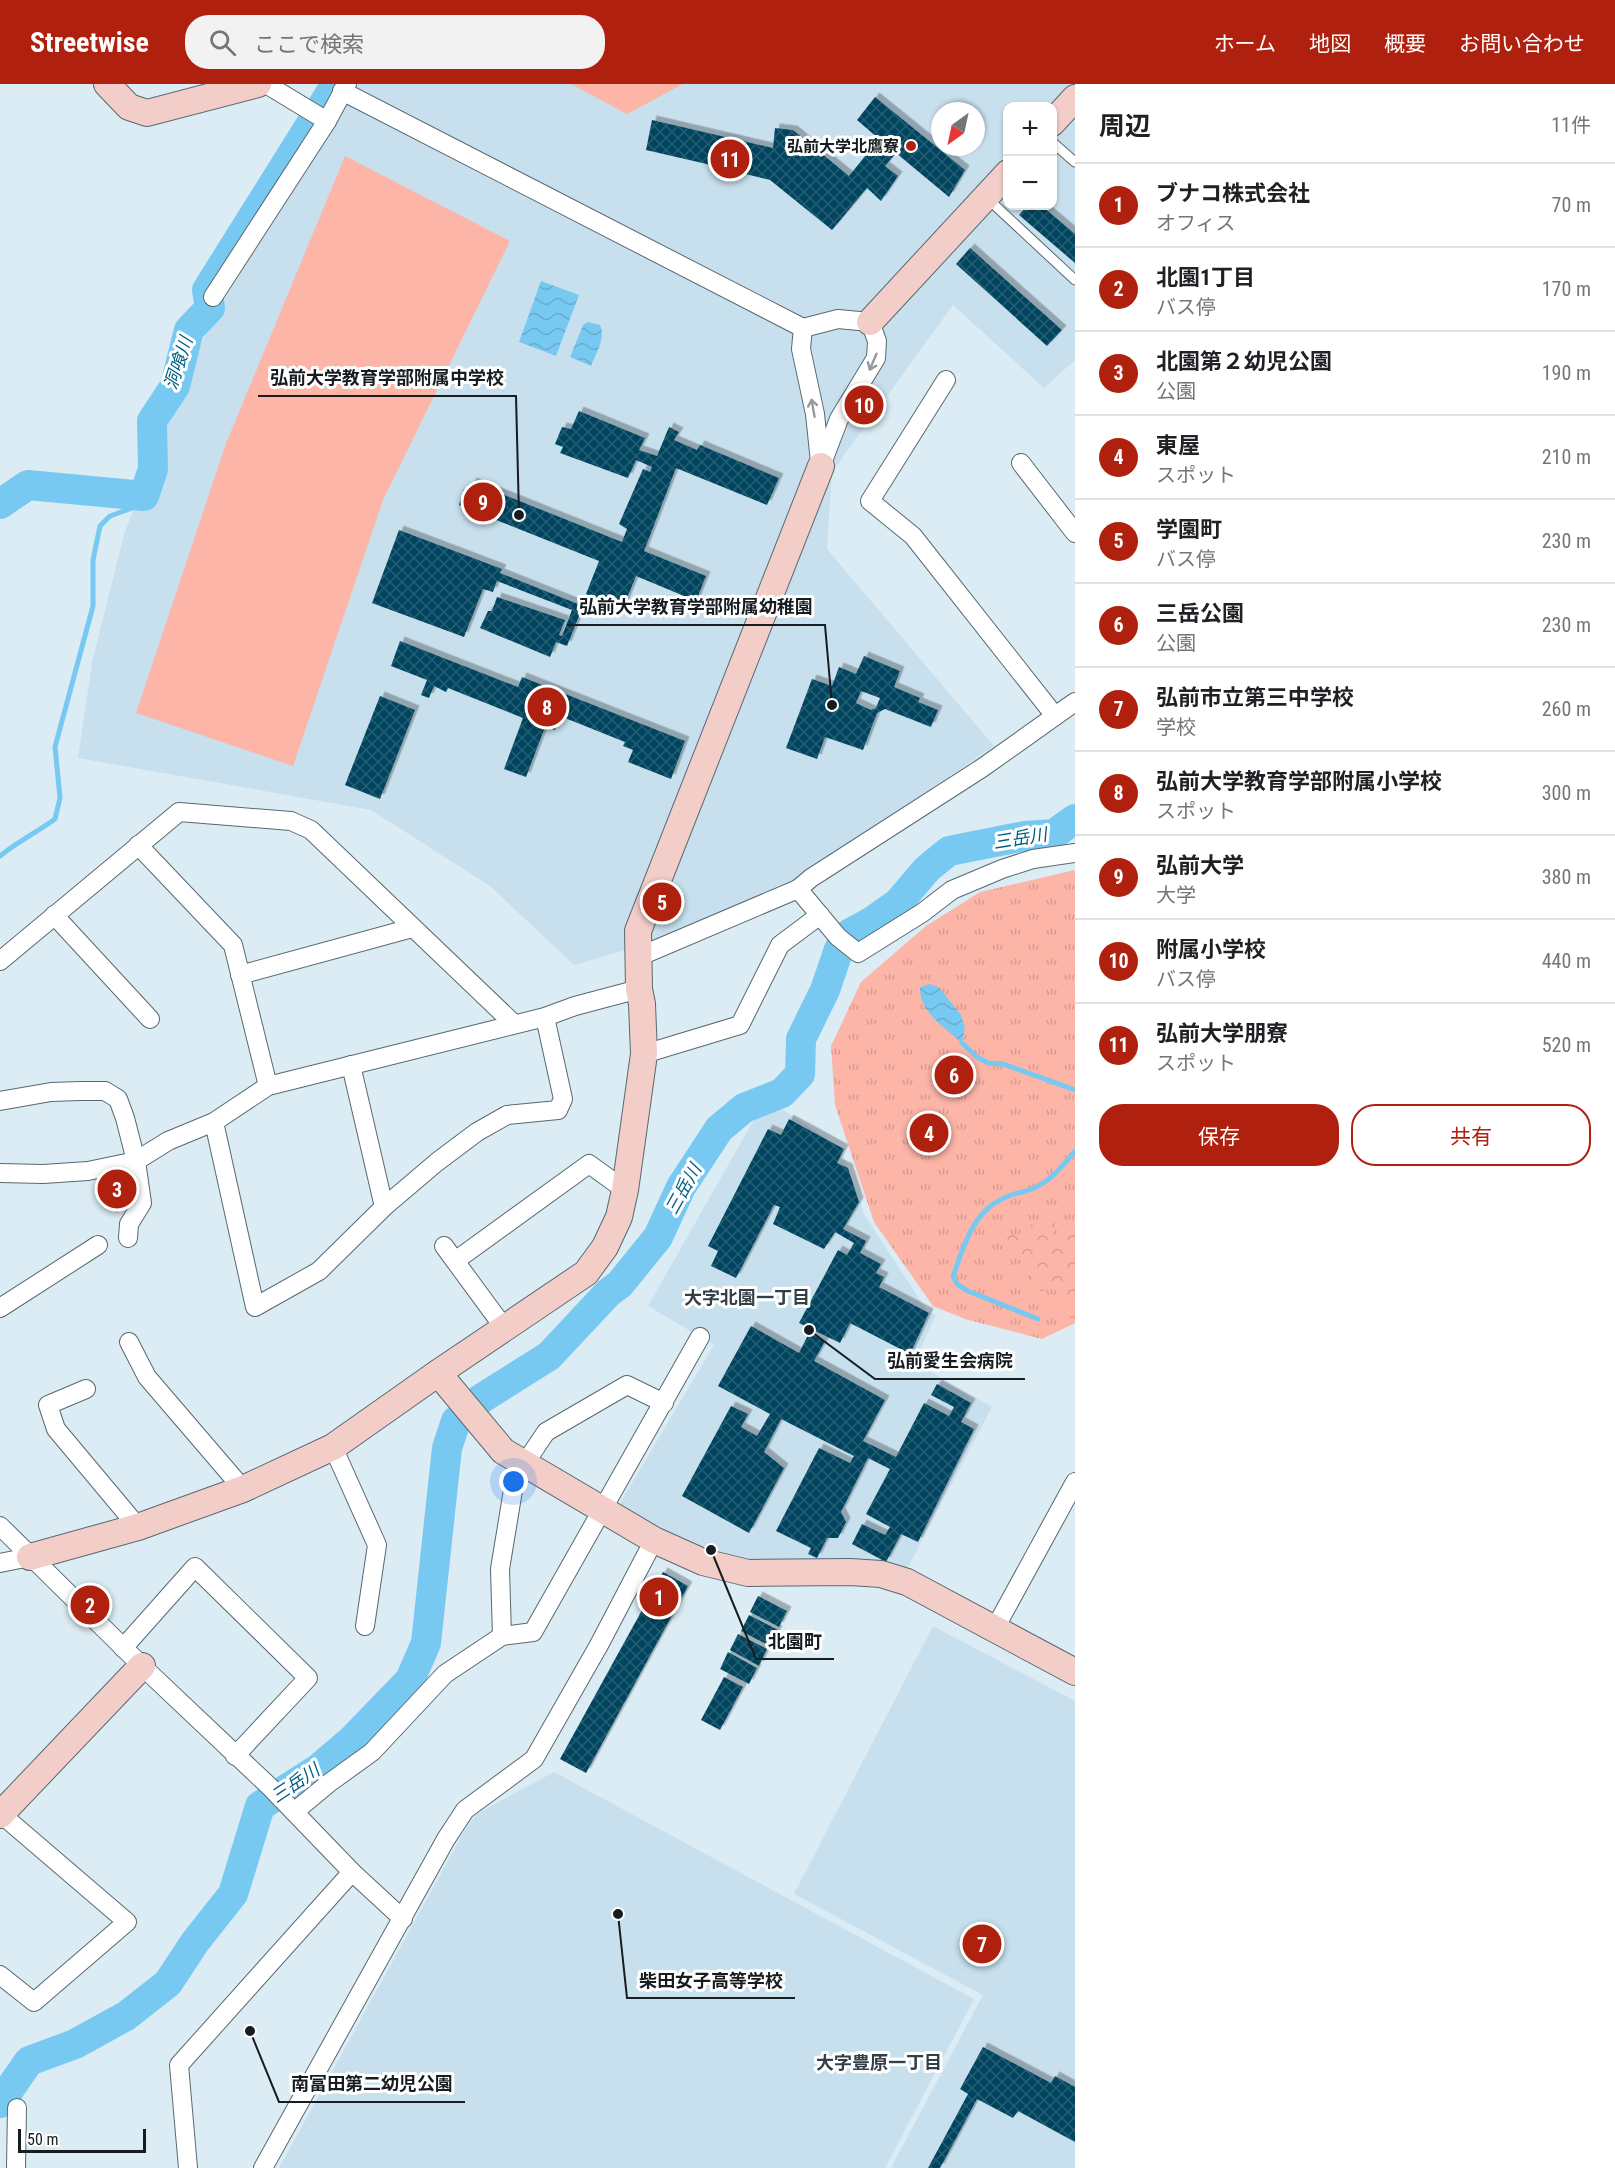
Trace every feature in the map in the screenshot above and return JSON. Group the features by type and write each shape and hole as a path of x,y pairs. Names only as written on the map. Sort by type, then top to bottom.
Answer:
{"street":[{"path":"107,84 129,107 147,113 258,84"},
{"path":"266,84 320,117"},
{"path":"213,297 320,117 344,88 803,328 838,319 870,322"},
{"path":"1057,118 1075,98"},
{"path":"870,322 1003,179"},
{"path":"0,1563 138,1527 243,1489 333,1447 586,1273 605,1247 619,1217 625,1190 644,1054 642,1004 639,989 638,931 839,419 876,358 877,341 870,322"},
{"path":"803,328 801,349 815,414 821,466"},
{"path":"946,380 870,501 913,536 1055,717"},
{"path":"1020,463 1075,533"},
{"path":"638,957 798,889 811,878 982,768 1075,702"},
{"path":"0,961 178,812 291,821 311,830 514,1024"},
{"path":"138,845 233,945 268,1086"},
{"path":"798,889 838,937 858,952 922,913 952,890 1033,859 1075,854"},
{"path":"54,915 150,1019"},
{"path":"644,1054 740,1025 780,945 820,915"},
{"path":"240,975 412,928"},
{"path":"0,1173 88,1172 136,1161 168,1141 214,1122 268,1086 545,1017 575,1006 639,989"},
{"path":"214,1122 255,1307 319,1271 384,1207 477,1132 507,1115 558,1110 563,1099 545,1017"},
{"path":"351,1065 384,1207"},
{"path":"0,1101 51,1092 105,1091 118,1098 136,1161 142,1203 129,1224 128,1238"},
{"path":"505,1329 450,1253 589,1164 625,1190"},
{"path":"0,1308 98,1245"},
{"path":"283,1800 329,1783 372,1752 445,1674 502,1636 533,1632 700,1337"},
{"path":"129,1342 147,1377 243,1489"},
{"path":"438,1373 503,1452 654,1540 703,1562 748,1573 881,1574 907,1582 1075,1672"},
{"path":"502,1636 500,1569 515,1478 546,1432 627,1385 664,1402"},
{"path":"86,1389 48,1405 56,1429 138,1527"},
{"path":"333,1447 377,1545 365,1626"},
{"path":"994,1630 1075,1482"},
{"path":"0,1526 123,1648 283,1800 352,1872 403,1919"},
{"path":"263,2168 446,1839 465,1810 534,1759 599,1645 654,1540"},
{"path":"123,1648 195,1567 308,1678 235,1756"},
{"path":"0,1975 34,2002 128,1922 1,1815 142,1666"},
{"path":"188,2168 179,2065 352,1872"},
{"path":"16,2108 16,2168"}],"lane":[{"path":"1057,146 1075,162"},
{"path":"986,198 1075,280"}],"shaded area":[{"path":"354,84 1075,84 1075,360 1044,388 953,305 832,472 827,549 994,746 795,882 667,938 574,965 490,886 371,810 78,758 92,663 125,531 211,321 337,119"},
{"path":"783,1110 841,1148 865,1216 926,1309 936,1315 914,1362 992,1407 905,1573 781,1567 693,1549 617,1508 714,1345 648,1306 756,1116"},
{"path":"933,1626 1075,1701 1075,2168 891,2168 983,1995 794,1894"},
{"path":"554,1772 974,1999 885,2168 279,2168 466,1828 475,1816 486,1809"}],"green space":[{"path":"571,84 683,84 627,114"},
{"path":"345,156 510,241 383,500 293,766 136,713 225,446"},
{"path":"1075,870 1075,1323 1042,1339 965,1319 933,1306 874,1222 835,1105 831,1046 861,982 926,926 980,892"},
{"path":"124,1175 127,1203 116,1213 103,1177"},
{"path":"1047,1218 1055,1223 1052,1237 1075,1228 1075,1322 1066,1314 1059,1288 1040,1291 1028,1273 1037,1259 1004,1251 1008,1235 1026,1233 1029,1226"}],"water":[{"path":"541,281 579,295 556,356 519,342"},
{"path":"588,322 600,325 602,330 600,346 591,366 570,357 583,325"},
{"path":"929,984 939,987 961,1015 965,1028 962,1043 928,1012 920,987"}],"building":[{"path":"875,97 931,142 931,156 948,156 965,170 949,197 896,153 885,166 898,176 881,201 867,188 832,230 770,180 737,172 735,179 722,176 724,168 646,150 652,120 773,148 775,128 793,130 849,176 879,139 857,120"},
{"path":"1023,210 1047,210 1075,234 1075,263 1019,215"},
{"path":"970,248 1062,330 1047,346 956,264"},
{"path":"579,411 645,438 639,450 657,456 669,427 679,432 674,440 697,450 700,445 779,478 767,505 676,468 644,551 706,576 696,601 636,576 623,608 586,594 599,561 459,505 464,489 469,491 472,482 622,542 627,529 619,524 643,469 650,472 652,467 636,460 628,478 560,453 563,447 555,444 562,427 571,429"},
{"path":"399,530 502,569 500,573 583,606 567,646 556,642 550,657 480,628 488,611 492,611 497,597 565,620 559,635 562,636 572,610 497,581 493,592 483,589 464,637 372,603"},
{"path":"400,641 518,687 522,677 685,741 671,779 628,762 633,750 623,746 625,742 560,716 555,730 545,727 526,777 504,769 523,718 448,688 446,692 434,686 429,698 421,695 427,680 391,666"},
{"path":"864,656 900,671 894,687 920,698 918,702 938,710 931,727 885,709 877,713 863,750 825,737 817,759 786,748 812,679 832,686 839,667 856,674","holes":["861,691 880,698 876,708 871,710 856,703"]},
{"path":"380,696 415,710 380,799 345,785"},
{"path":"789,1119 844,1149 837,1163 848,1168 859,1202 843,1229 866,1241 860,1253 881,1264 876,1273 884,1277 879,1287 929,1313 910,1354 850,1323 840,1343 799,1323 838,1250 847,1255 854,1243 835,1232 824,1249 773,1224 780,1207 774,1205 736,1278 711,1266 718,1251 708,1246 768,1129 781,1135"},
{"path":"925,1126 936,1129 933,1140 922,1137"},
{"path":"751,1326 799,1353 809,1333 825,1341 814,1361 885,1400 863,1441 896,1457 924,1403 949,1416 954,1407 931,1395 937,1384 971,1403 961,1422 974,1429 918,1542 901,1534 886,1562 852,1544 862,1524 885,1535 890,1527 866,1514 890,1469 868,1458 841,1512 846,1522 838,1538 827,1538 817,1558 808,1554 811,1548 776,1531 819,1448 850,1463 854,1456 781,1419 764,1452 784,1468 749,1533 682,1496 731,1406 748,1414 741,1427 757,1436 770,1414 718,1386"},
{"path":"663,1572 688,1586 586,1773 560,1759"},
{"path":"758,1596 787,1611 779,1627 750,1612"},
{"path":"749,1615 778,1630 770,1646 741,1631"},
{"path":"738,1634 767,1649 759,1666 730,1650"},
{"path":"728,1652 757,1668 749,1684 720,1669"},
{"path":"724,1677 743,1687 720,1730 701,1720"},
{"path":"983,2047 1051,2083 1055,2076 1075,2087 1075,2142 1018,2111 1013,2118 977,2099 940,2168 928,2168 968,2094 960,2089"}],"waterway":[{"name":"洞喰川","path":"0,504 28,485 144,496 153,469 152,421 175,386 189,330 210,308 207,290 336,84"},
{"path":"0,856 55,819 60,798 55,747 93,606 93,560 100,526 110,516 135,507 144,496"},
{"name":"三岳川","path":"849,934 898,903 927,869 949,851 1025,836 1054,834 1075,819"},
{"name":"三岳川","path":"476,1402 549,1356 608,1293 620,1284 658,1237 681,1187 719,1129 744,1108 782,1093 800,1074 801,1039 825,990 839,949"},
{"path":"962,1043 977,1057 988,1063 1003,1064 1075,1090"},
{"path":"1038,1319 968,1291 958,1285 953,1277 970,1232 983,1213 1005,1197 1029,1190 1049,1179 1075,1151"},
{"name":"三岳川","path":"0,2103 29,2061 75,2044 126,2016 168,1983 195,1942 233,1894 260,1806 318,1769 352,1740 410,1680 426,1643 447,1448 456,1421"}],"place":[{"name":"弘前大学北鷹寮","path":"911,146"},
{"name":"弘前大学朋寮","path":"730,159"},
{"name":"附属小学校","path":"864,405"},
{"name":"弘前大学","path":"483,502"},
{"name":"弘前大学教育学部附属中学校","path":"519,515"},
{"name":"弘前大学教育学部附属幼稚園","path":"832,705"},
{"name":"弘前大学教育学部附属小学校","path":"547,707"},
{"name":"学園町","path":"662,902"},
{"name":"三岳公園","path":"954,1075"},
{"name":"東屋","path":"929,1133"},
{"name":"北園第２幼児公園","path":"117,1189"},
{"name":"弘前愛生会病院","path":"809,1330"},
{"name":"北園町","path":"711,1550"},
{"name":"ブナコ株式会社","path":"659,1597"},
{"name":"北園1丁目","path":"90,1605"},
{"name":"柴田女子高等学校","path":"618,1914"},
{"name":"弘前市立第三中学校","path":"982,1944"},
{"name":"南富田第二幼児公園","path":"250,2031"}],"district":[{"name":"大字北園一丁目","path":"747,1297"},
{"name":"大字豊原一丁目","path":"879,2062"}]}
